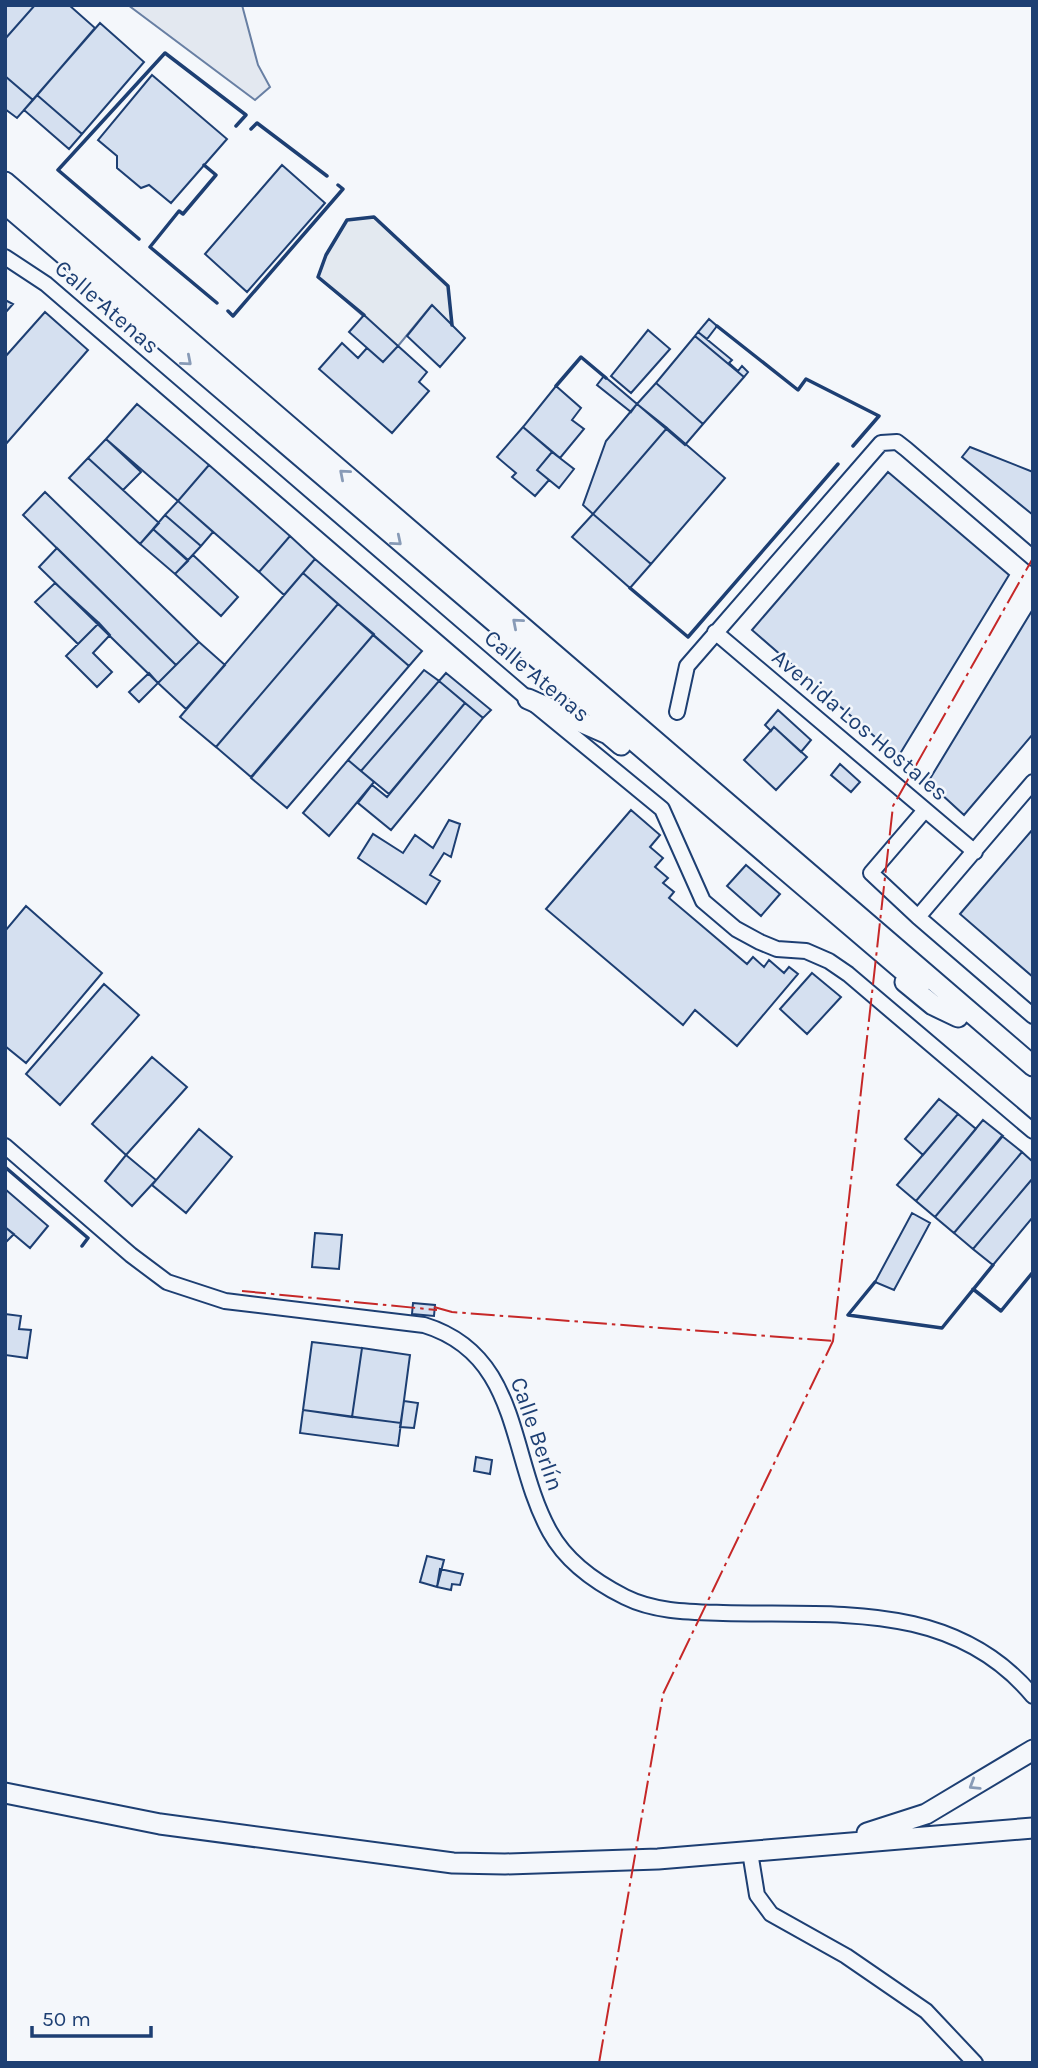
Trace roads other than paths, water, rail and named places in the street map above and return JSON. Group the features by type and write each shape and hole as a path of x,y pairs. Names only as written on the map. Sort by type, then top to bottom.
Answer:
{"main road":[{"path":"5,182 1033,1066"},
{"path":"5,194 79,257 153,309"},
{"path":"5,204 1033,1079"},
{"path":"528,699 608,734 933,1005 958,1017"},
{"path":"809,1849 891,1827 926,1814 1033,1750"},
{"path":"5,1793 160,1824 453,1863 570,1863 809,1849 1033,1828"}],"street":[{"name":"Calle Atenas","path":"5,257 46,284 528,699 662,809 703,901 736,929 760,942 777,949 806,951 829,961 848,974 1029,1126"},
{"path":"677,712 687,666 881,443 897,442 1033,558"},
{"name":"Avenida Los Hostales","path":"715,632 975,852"},
{"path":"918,917 1033,782"},
{"path":"925,810 871,873 1033,1016"},
{"name":"Calle Berlín","path":"5,1146 131,1255 167,1282 225,1301 424,1325 442,1331 464,1344 484,1362 498,1387 535,1498 550,1531 573,1561 614,1591 642,1604 674,1611 859,1616 930,1627 946,1632 989,1655 1033,1696"},
{"path":"750,1852 757,1895 771,1914 846,1956 926,2011 975,2063"}]}
